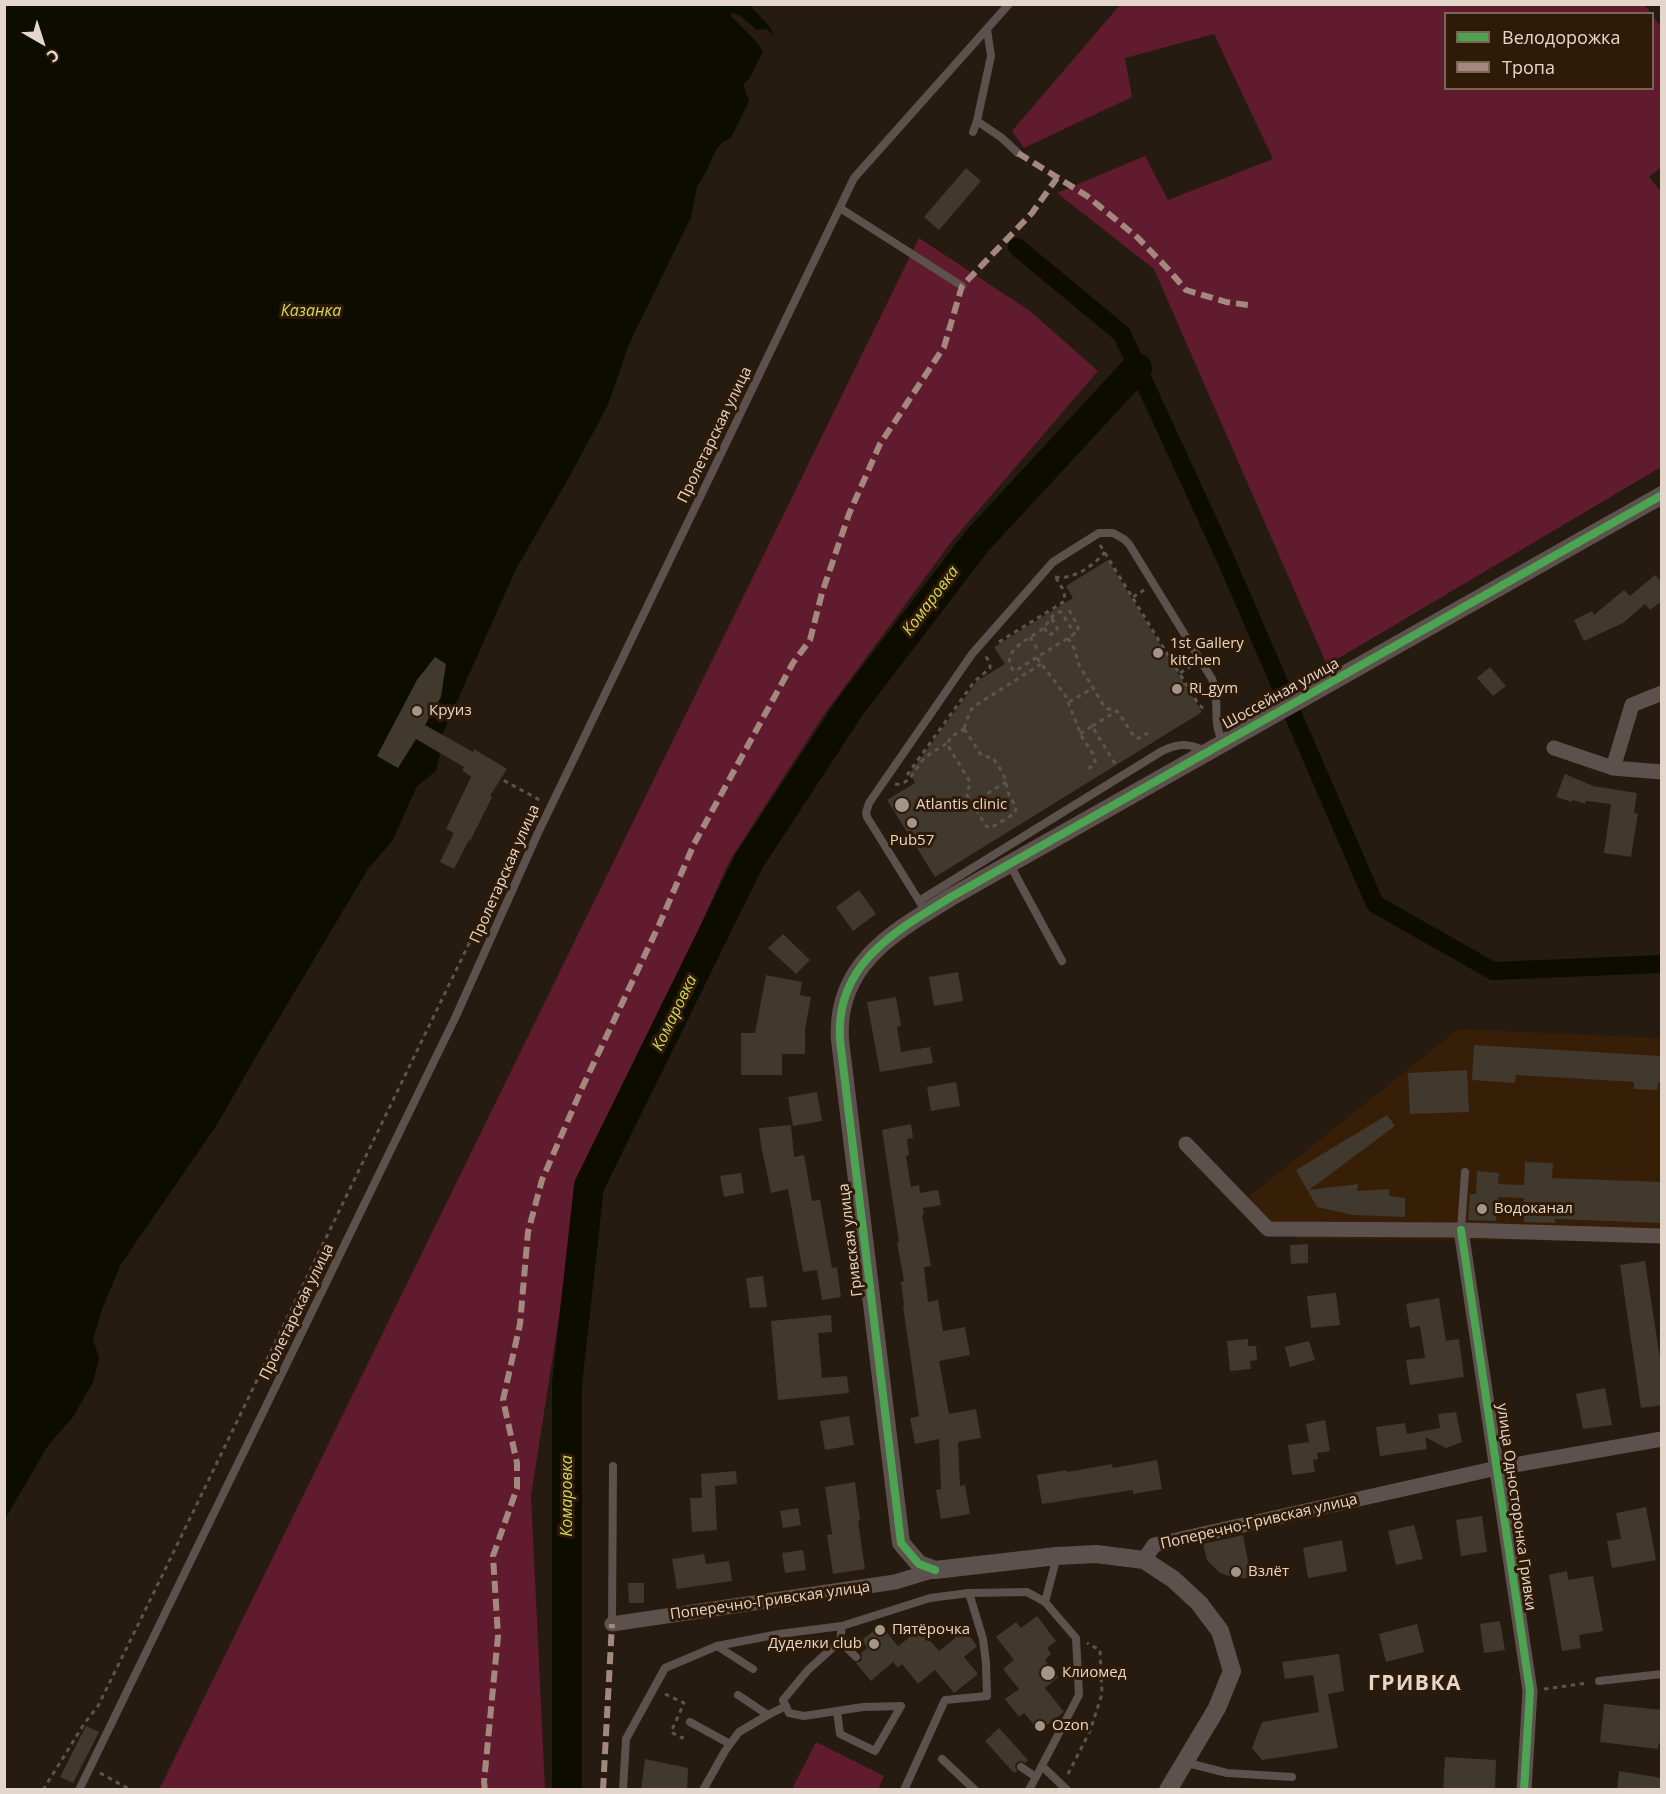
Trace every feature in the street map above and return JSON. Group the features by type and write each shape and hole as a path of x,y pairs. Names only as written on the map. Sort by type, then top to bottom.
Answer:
{"street":[{"name":"Шоссейная улица","path":"920,911 1009,864 1662,495"},
{"path":"1613,768 1632,705 1662,693"},
{"path":"1554,748 1613,768 1662,772"},
{"name":"Гривская улица","path":"920,911 877,948 857,971 845,994 839,1029 901,1543 919,1564 935,1570"},
{"path":"1186,1144 1268,1229 1461,1230 1662,1236"},
{"name":"улица Односторонка Гривки","path":"1461,1230 1530,1691 1524,1790"},
{"name":"Поперечно-Гривская улица","path":"612,1624 895,1582 935,1570 1057,1556 1096,1554 1144,1560 1154,1545 1497,1468 1662,1440"},
{"path":"1144,1560 1173,1579 1199,1603 1220,1631 1232,1671 1216,1707 1168,1790"}],"lane":[{"name":"Пролетарская улица","path":"79,1790 446,1037 537,835 854,178 1009,4"},
{"path":"973,132 991,56 987,29"},
{"path":"977,122 1002,138 1018,153"},
{"path":"840,208 962,286"},
{"path":"1207,752 1192,745 1181,744 1162,751 920,911 867,817 867,807 966,661 982,649 1053,562 1099,532 1113,533 1129,544 1212,679 1215,689 1218,731 1223,742"},
{"path":"1009,864 1062,961"},
{"path":"1461,1230 1465,1172"},
{"path":"612,1624 613,1466"},
{"path":"1045,1602 1057,1556"},
{"path":"623,1790 626,1739 665,1668 717,1646 779,1634 842,1626 930,1598 969,1593 1027,1592 1045,1602 1076,1638 1078,1695 1029,1790"},
{"path":"903,1790 945,1701 987,1696 987,1663 969,1593"},
{"path":"837,1711 840,1734 875,1751 901,1706 863,1707 804,1716 789,1713 783,1700 808,1670 840,1641 842,1626"},
{"path":"840,1641 856,1657"},
{"path":"717,1646 753,1669"},
{"path":"1599,1681 1662,1674"},
{"path":"738,1695 768,1715"},
{"path":"703,1790 739,1732 786,1706"},
{"path":"690,1722 730,1744"},
{"path":"942,1759 975,1790"},
{"path":"1184,1762 1227,1773 1292,1777"},
{"path":"1042,1766 1065,1788"},
{"path":"1021,1767 1036,1777"}],"path":[{"path":"1094,536 1199,705 1216,713"},
{"path":"1063,578 1090,568 1105,552"},
{"path":"1041,664 976,705 970,712 964,729 951,737 947,744 924,758 909,776 975,682 991,666 982,649 1065,601 1066,595 1056,578"},
{"path":"1069,610 1078,626 1075,634 1014,671 1010,666 1009,661 1016,647 1044,628 1050,617 1058,612 1061,612 1075,634"},
{"path":"1044,628 1049,635 1057,631 1050,617"},
{"path":"1030,637 1038,650"},
{"path":"1068,638 1074,648 1077,661 1106,708 1117,711 1136,738 1148,733"},
{"path":"1037,658 1069,702 1080,734 1096,760 1094,766 1086,771"},
{"path":"1069,702 1093,688"},
{"path":"1080,734 1117,711"},
{"path":"1092,726 1116,765"},
{"path":"947,744 969,780 970,786 966,793 989,828 1013,815 1016,807 994,760 991,757 982,756 964,729"},
{"path":"43,1790 84,1724 98,1706 135,1632 538,799 501,779"},
{"path":"972,803 1006,782"},
{"path":"1065,1788 1090,1731 1102,1694 1100,1650 1076,1638"},
{"path":"1530,1691 1599,1681"},
{"path":"654,1688 684,1703 671,1732"},
{"path":"90,1767 130,1790"}],"shaded area":[{"path":"1120,5 1644,5 1650,12 1444,12 1444,90 1654,90 1654,17 1661,27 1661,167 1649,177 1662,193 1661,467 1327,665 1154,269 1057,193 1145,156 1168,200 1273,159 1214,34 1125,58 1132,97 1024,148 1012,131"},
{"path":"919,238 1030,311 1098,371 952,541 823,716 730,860 578,1194 531,1496 545,1789 159,1790"},
{"path":"1458,1029 1661,1038 1661,1241 1299,1239 1271,1226 1248,1197"},
{"path":"816,1742 884,1776 878,1789 792,1789"}],"water":[{"name":"Казанка","path":"5,5 751,5 774,35 766,29 757,30 732,12 731,16 763,51 750,78 743,84 749,101 731,138 717,148 697,187 691,217 629,344 608,405 516,569 441,737 442,747 436,771 417,786 393,840 368,869 216,1126 121,1264 102,1309 93,1339 99,1358 93,1382 73,1417 49,1444 5,1519","holes":["435,658 441,697 398,768 377,756 417,680"]}],"building":[{"path":"966,168 981,181 939,230 924,217"},
{"path":"1108,560 1202,712 935,877 887,800 915,783 910,773 977,681 1005,664 994,647 1073,598 1066,586"},
{"path":"1655,575 1662,582 1662,601 1650,610 1645,604 1623,623 1584,641 1574,620 1592,611 1594,615 1624,590 1630,596"},
{"path":"435,657 446,664 441,697 425,725 473,752 474,749 507,769 490,796 492,797 454,869 440,862 454,833 446,829 471,777 462,770 464,767 416,739 398,768 377,756 417,680"},
{"path":"1490,667 1506,686 1493,696 1477,678"},
{"path":"1565,774 1593,786 1637,793 1634,814 1638,813 1631,857 1604,853 1611,804 1586,801 1585,804 1556,797"},
{"path":"859,890 876,914 853,931 836,907"},
{"path":"783,934 810,960 796,974 768,948"},
{"path":"958,972 963,1001 934,1006 929,977"},
{"path":"766,975 802,982 800,995 811,997 805,1029 805,1054 782,1054 782,1075 741,1075 741,1033 755,1033"},
{"path":"896,997 901,1026 897,1027 901,1052 930,1047 933,1063 880,1072 867,1002"},
{"path":"1474,1045 1662,1056 1662,1083 1658,1082 1657,1090 1634,1089 1634,1082 1516,1075 1515,1083 1472,1080"},
{"path":"1467,1070 1469,1112 1410,1114 1408,1073"},
{"path":"956,1082 960,1106 931,1111 927,1087"},
{"path":"817,1092 822,1121 793,1126 788,1097"},
{"path":"1387,1115 1395,1126 1309,1190 1358,1184 1357,1191 1389,1189 1389,1196 1405,1198 1405,1217 1353,1215 1317,1207 1296,1170"},
{"path":"911,1124 913,1138 907,1139 909,1155 906,1156 911,1187 919,1185 920,1193 938,1190 941,1205 923,1208 924,1214 922,1215 931,1266 924,1267 928,1302 938,1300 943,1331 965,1327 970,1355 939,1361 949,1414 976,1409 981,1438 958,1442 960,1486 965,1485 970,1514 941,1519 936,1490 941,1489 939,1439 915,1444 910,1418 919,1416 903,1306 901,1282 904,1281 897,1242 899,1242 882,1130"},
{"path":"791,1125 794,1157 804,1155 812,1201 820,1200 832,1268 837,1267 841,1297 822,1300 817,1270 803,1272 788,1189 771,1193 759,1128"},
{"path":"1525,1162 1553,1163 1552,1178 1662,1182 1662,1223 1555,1219 1555,1223 1524,1222 1524,1198 1498,1197 1496,1221 1468,1220 1470,1194 1476,1194 1477,1171 1499,1173 1498,1184 1524,1185"},
{"path":"741,1173 744,1193 724,1197 720,1176"},
{"path":"1308,1244 1308,1263 1291,1264 1290,1245"},
{"path":"1645,1261 1662,1371 1662,1405 1641,1408 1620,1265"},
{"path":"763,1276 767,1307 750,1308 746,1278"},
{"path":"1336,1293 1340,1325 1311,1328 1307,1296"},
{"path":"1439,1298 1446,1341 1459,1339 1464,1377 1410,1385 1406,1360 1425,1358 1420,1326 1410,1328 1406,1304"},
{"path":"831,1315 832,1332 818,1333 822,1378 847,1376 849,1393 778,1400 771,1321"},
{"path":"1248,1339 1248,1346 1256,1346 1257,1360 1250,1361 1251,1369 1230,1371 1227,1341"},
{"path":"1309,1341 1315,1360 1290,1367 1285,1347"},
{"path":"1605,1388 1612,1425 1583,1429 1576,1394"},
{"path":"1456,1412 1462,1442 1446,1448 1425,1437 1427,1449 1380,1456 1376,1427 1405,1423 1407,1434 1440,1428 1438,1414"},
{"path":"849,1416 854,1445 825,1450 820,1421"},
{"path":"1325,1420 1330,1451 1317,1453 1318,1459 1313,1460 1315,1472 1292,1475 1288,1445 1309,1442 1306,1424"},
{"path":"1157,1460 1162,1489 1133,1494 1133,1490 1042,1504 1037,1475 1112,1464 1113,1468"},
{"path":"736,1471 737,1484 715,1486 717,1530 692,1532 690,1498 702,1498 701,1474"},
{"path":"855,1482 865,1569 833,1574 827,1535 832,1534 825,1487"},
{"path":"1646,1507 1656,1560 1612,1568 1607,1541 1621,1539 1616,1513"},
{"path":"798,1508 801,1525 783,1528 780,1511"},
{"path":"1482,1516 1487,1552 1461,1556 1456,1520"},
{"path":"1414,1525 1423,1559 1396,1565 1388,1531"},
{"path":"1243,1535 1251,1578 1235,1578 1220,1573 1207,1560 1203,1544"},
{"path":"1342,1540 1347,1571 1308,1578 1303,1548"},
{"path":"803,1550 806,1570 785,1573 782,1553"},
{"path":"704,1554 706,1564 729,1561 732,1581 677,1589 672,1559"},
{"path":"1567,1571 1568,1580 1593,1576 1603,1631 1579,1635 1581,1648 1562,1651 1549,1575"},
{"path":"628,1583 644,1583 644,1603 629,1603"},
{"path":"1037,1616 1056,1641 1047,1648 1051,1654 1045,1660 1058,1677 1045,1688 1064,1712 1039,1731 1024,1713 1019,1717 1005,1699 1019,1689 1003,1669 1014,1660 996,1637 1016,1622 1021,1628"},
{"path":"1500,1621 1505,1650 1484,1653 1480,1624"},
{"path":"1417,1624 1424,1652 1386,1662 1379,1634"},
{"path":"881,1625 898,1646 920,1629 939,1651 965,1630 977,1646 964,1657 978,1674 954,1693 935,1670 918,1684 902,1664 898,1668 893,1662 871,1681 856,1663 861,1661 861,1653 867,1648 862,1640"},
{"path":"1339,1654 1344,1691 1328,1694 1338,1748 1262,1760 1252,1748 1262,1722 1319,1712 1313,1675 1285,1679 1282,1662"},
{"path":"1604,1704 1662,1710 1662,1743 1659,1743 1658,1749 1600,1742"},
{"path":"86,1726 99,1732 73,1783 60,1777"},
{"path":"999,1728 1028,1760 1025,1763 1021,1761 1016,1763 1017,1771 1014,1773 985,1741"},
{"path":"1445,1757 1496,1760 1495,1790 1443,1790"},
{"path":"645,1759 688,1768 687,1790 641,1790"},
{"path":"1619,1771 1662,1778 1662,1790 1617,1790"}],"waterway":[{"path":"1017,247 1122,334 1226,560 1375,904 1493,971 1662,964"},
{"name":"Комаровка","path":"567,1790 567,1384 589,1186 749,861 850,707 977,541 1137,368"}],"marked path":[{"path":"1018,153 1087,196 1137,237 1186,290 1226,302 1248,305"},
{"path":"485,1790 498,1636 493,1556 517,1488 517,1463 503,1400 520,1324 528,1232 542,1180 694,844 793,663 810,640 822,593 849,514 880,444 944,347 962,286 1032,213 1057,178"},
{"path":"603,1790 612,1624"}],"cycle path":[{"path":"935,1570 919,1564 901,1543 840,1040 841,1013 847,991 858,971 872,953 890,938 909,923 951,897 1662,495"},
{"path":"1461,1230 1530,1691 1524,1790"}],"place":[{"name":"1st Gallery kitchen","path":"1158,653"},
{"name":"Ri_gym","path":"1177,689"},
{"name":"Круиз","path":"417,711"},
{"name":"Atlantis clinic","path":"902,805"},
{"name":"Pub57","path":"912,823"},
{"name":"Водоканал","path":"1482,1209"},
{"name":"Взлёт","path":"1236,1572"},
{"name":"Пятёрочка","path":"880,1630"},
{"name":"Дуделки club","path":"874,1644"},
{"name":"Клиомед","path":"1048,1673"},
{"name":"Ozon","path":"1040,1726"}],"district":[{"name":"ГРИВКА","path":"1415,1684"}]}
